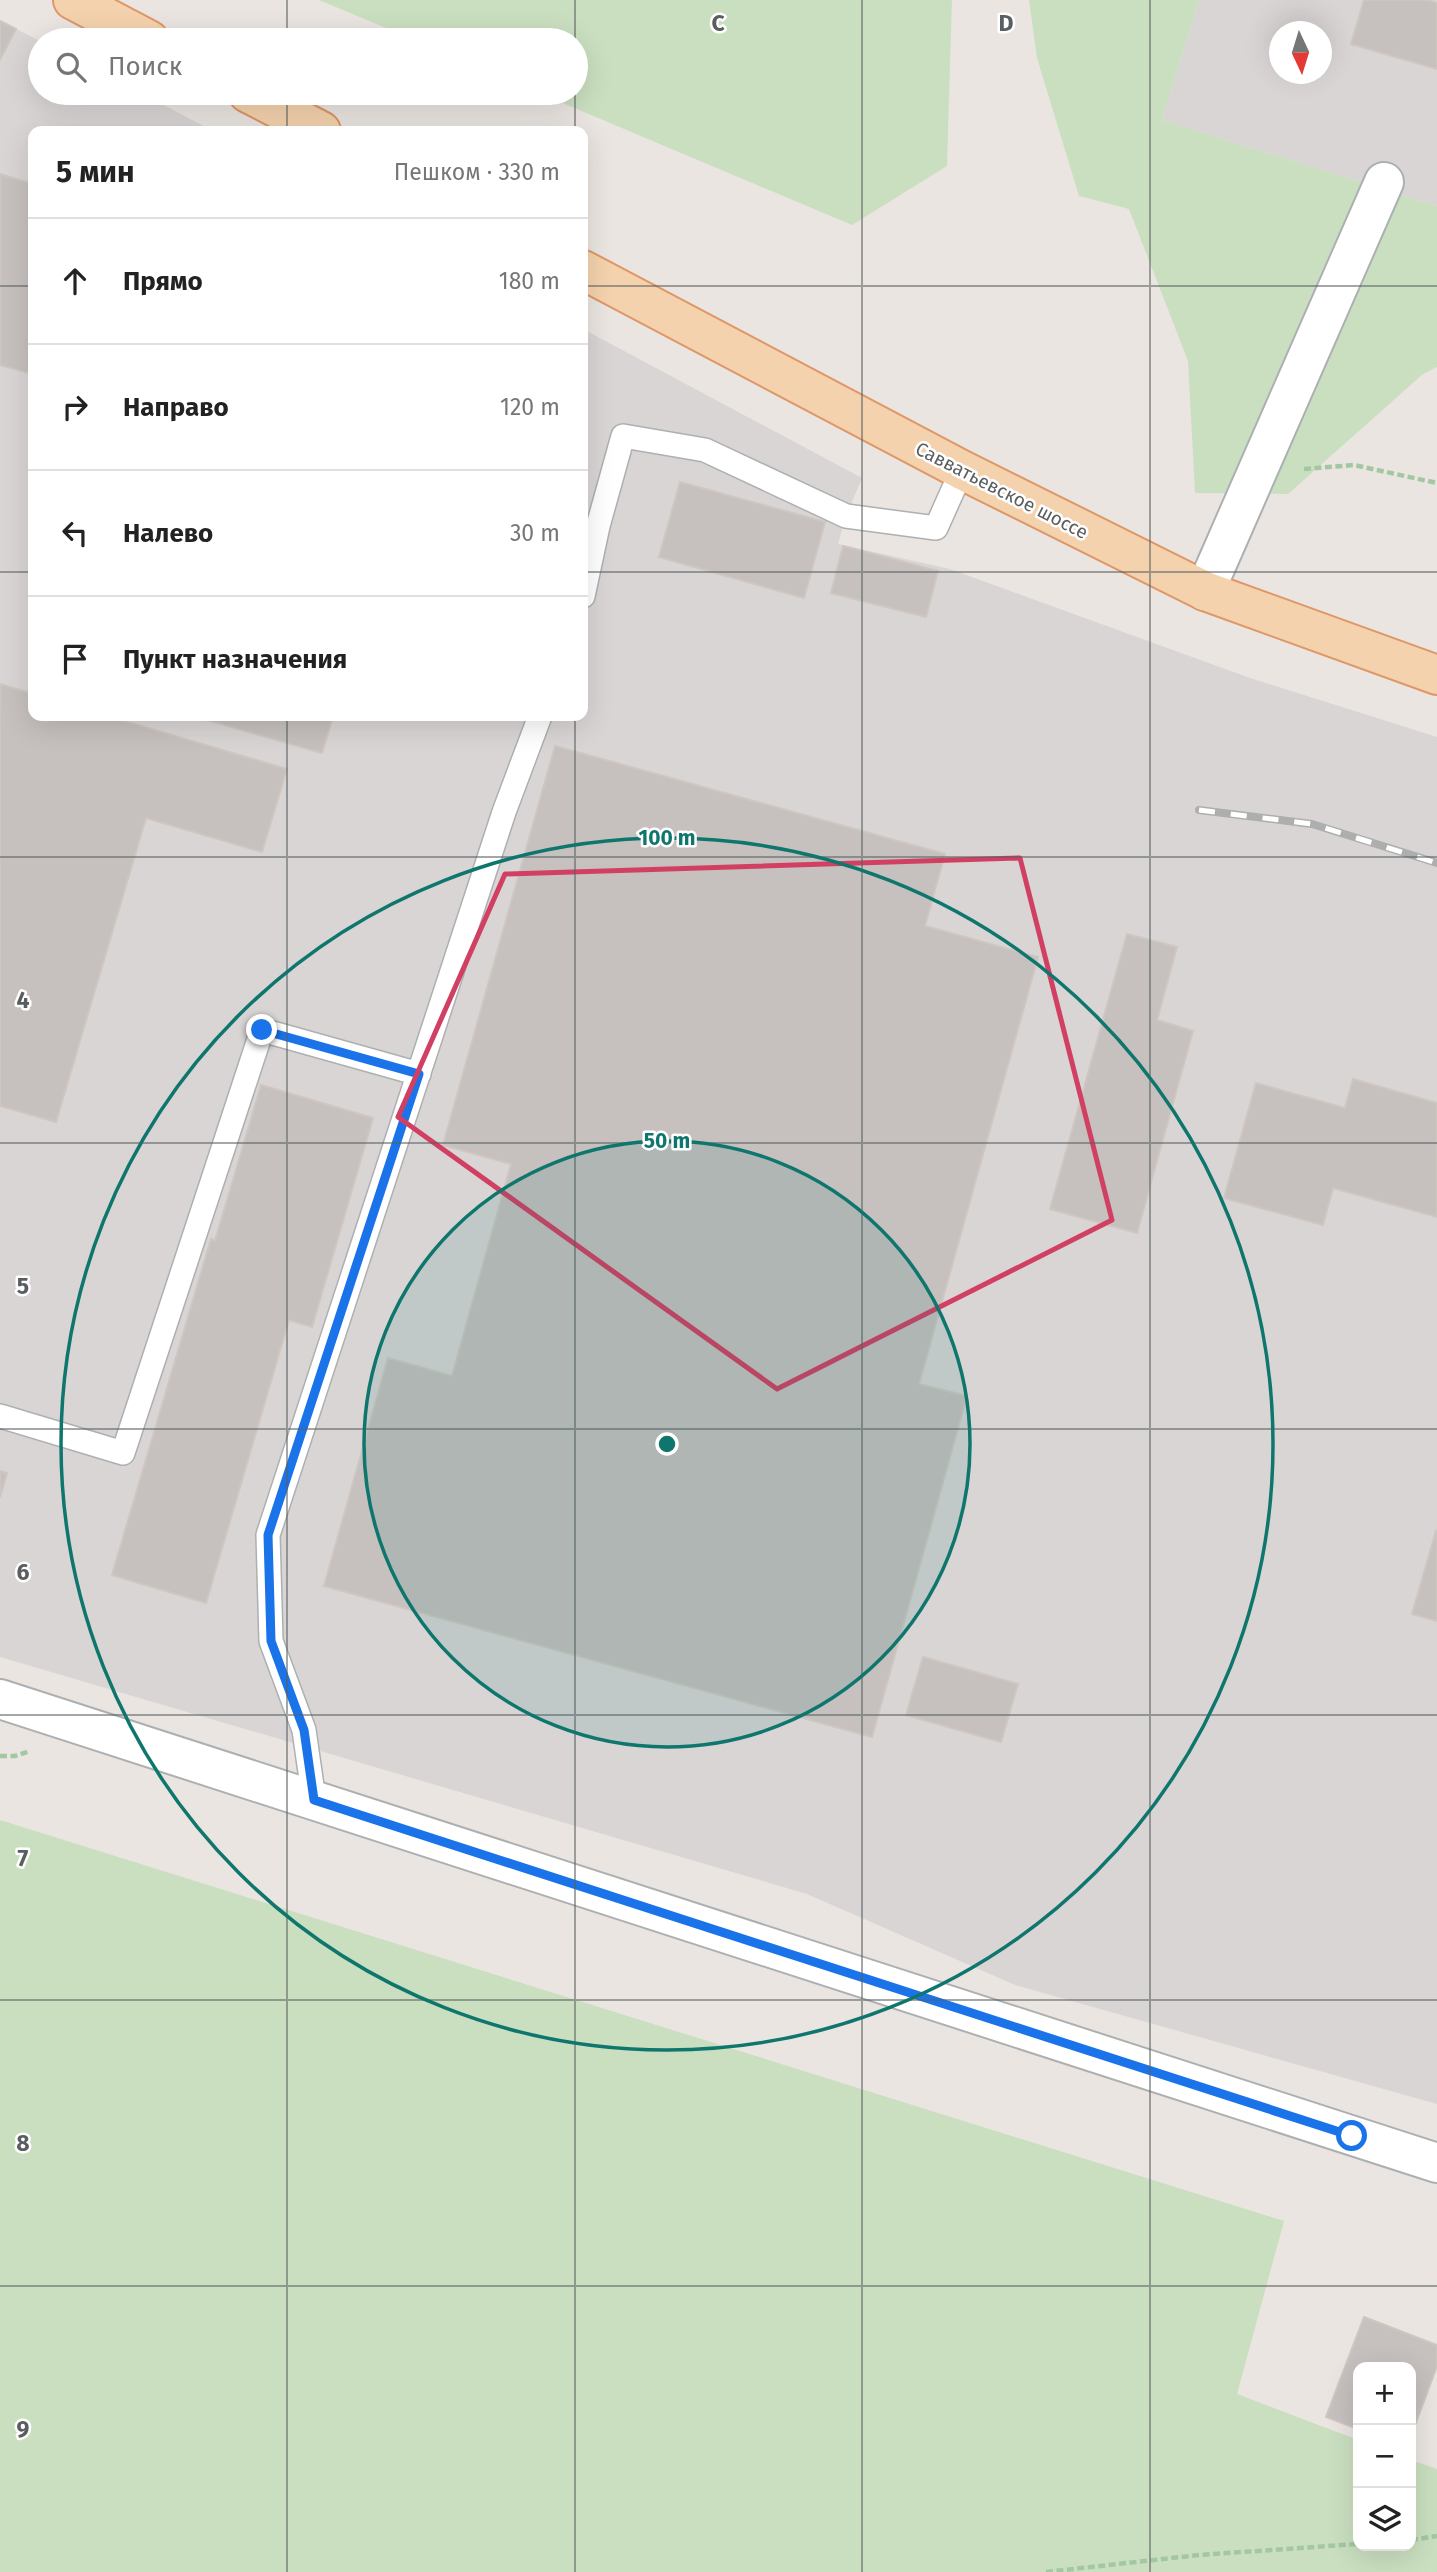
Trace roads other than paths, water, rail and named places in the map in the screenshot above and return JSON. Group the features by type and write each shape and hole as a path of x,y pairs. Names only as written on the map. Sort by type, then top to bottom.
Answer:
{"main road":[{"path":"73,0 126,28"},
{"path":"271,105 311,126"},
{"name":"Савватьевское шоссе","path":"588,273 962,470 1205,592 1437,675"}],"street":[{"path":"1205,592 1384,182"},
{"path":"0,1699 1437,2163"}],"lane":[{"path":"588,573 623,436 705,450 846,516 936,528 962,470"},
{"path":"314,1800 304,1730 271,1641 268,1535 504,812 538,721"},
{"path":"0,1416 122,1453 262,1030 419,1074"}],"railway":[{"path":"1199,810 1312,824 1437,863"}]}
